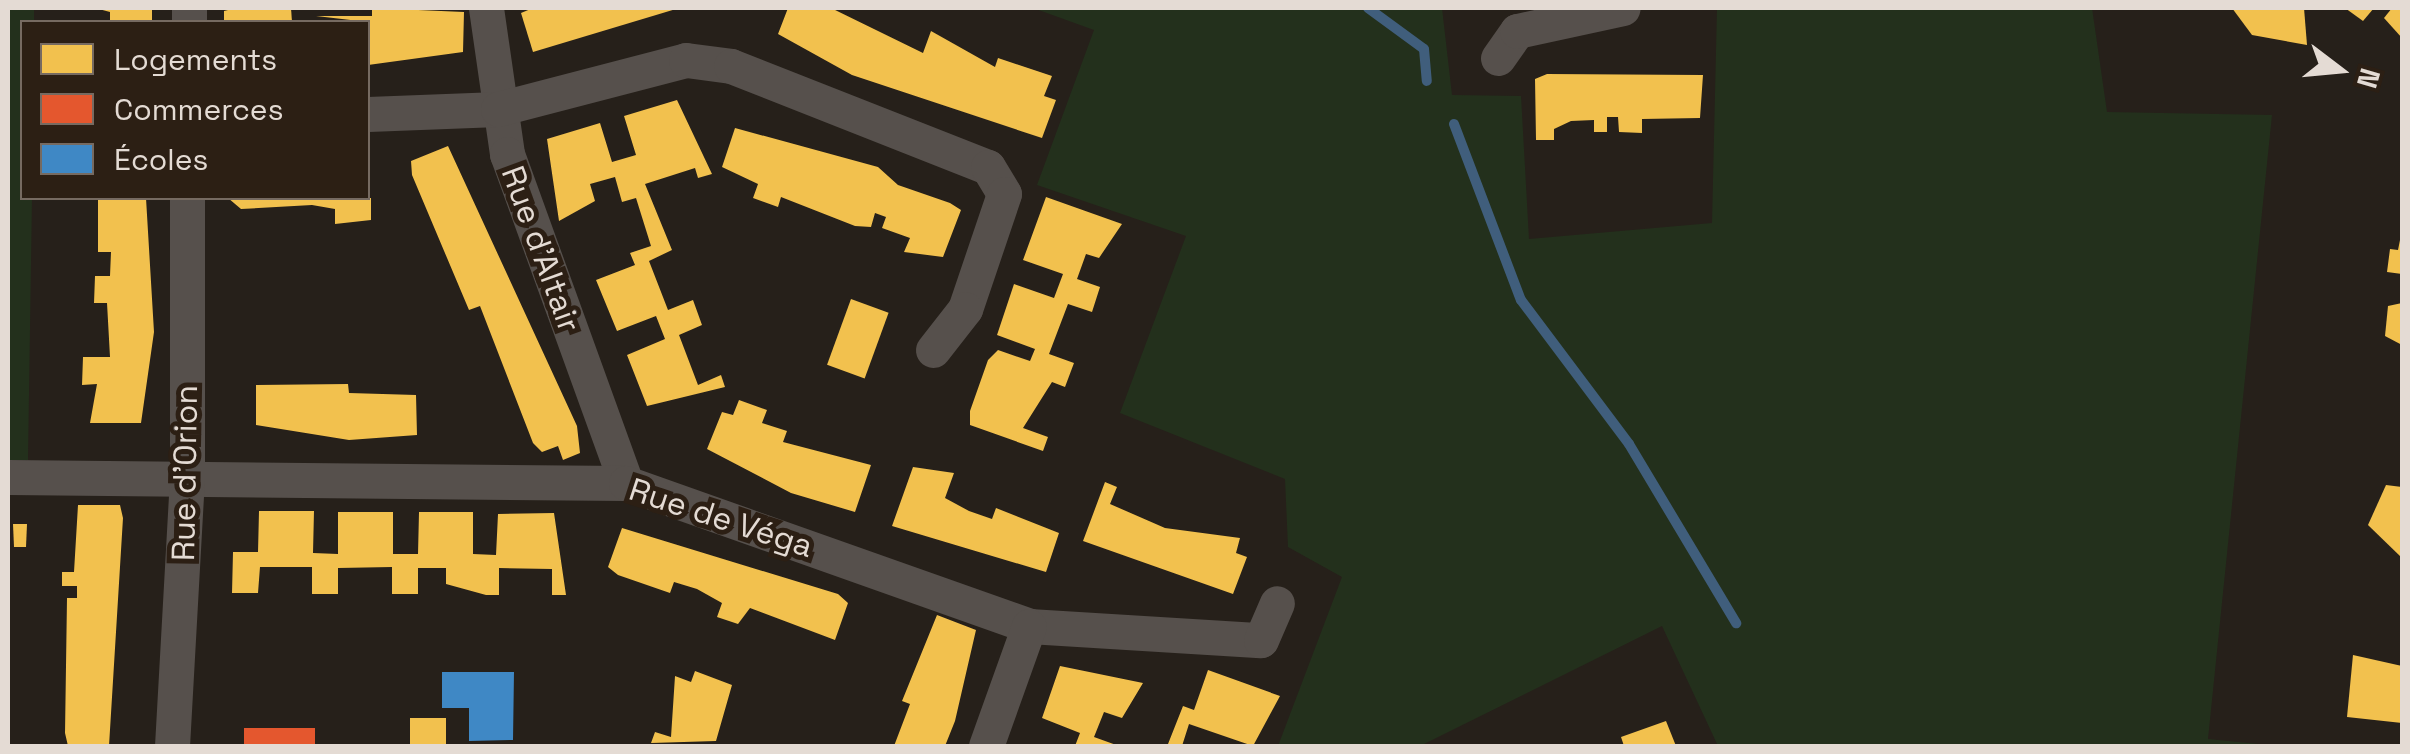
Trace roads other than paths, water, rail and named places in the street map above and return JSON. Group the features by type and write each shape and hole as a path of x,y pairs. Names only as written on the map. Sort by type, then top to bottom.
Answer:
{"street":[{"name":"Rue d'Altair","path":"486,8 498,109 626,483"},
{"path":"1498,58 1518,30 1622,8"},
{"path":"370,114 498,109 686,60 731,66 988,168 1004,194 965,310 933,350"},
{"name":"Rue d'Orion","path":"172,746 187,480 187,200"},
{"name":"Rue de Véga","path":"8,477 626,483 1030,626 1261,640 1276,603"},
{"path":"986,746 1030,626"}],"waterway":[{"path":"1368,8 1424,49 1427,81"},
{"path":"1454,124 1521,300 1629,444 1736,623"}]}
